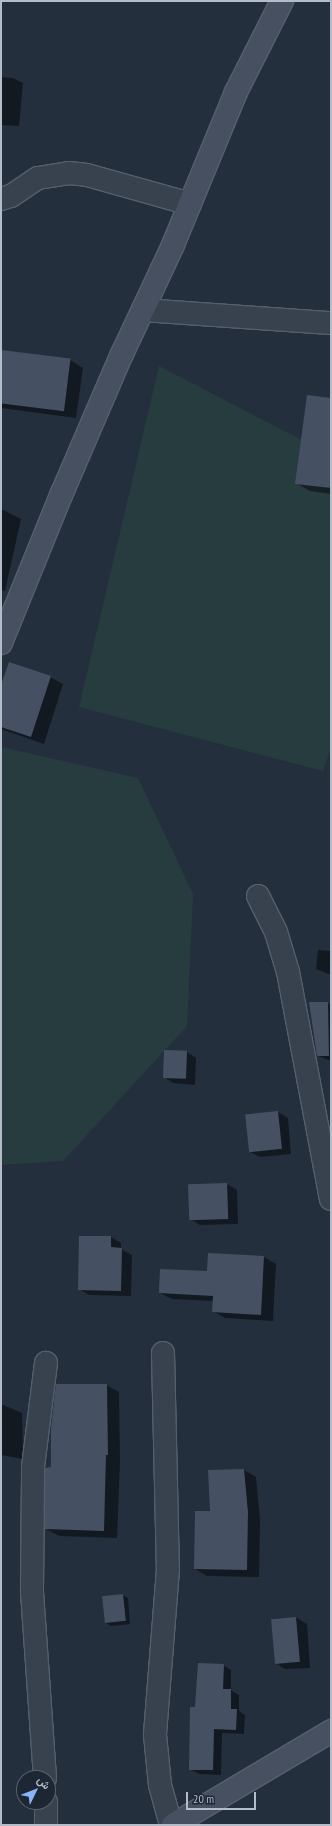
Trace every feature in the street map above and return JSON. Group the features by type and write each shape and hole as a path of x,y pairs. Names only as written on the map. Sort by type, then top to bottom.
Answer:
{"street":[{"path":"1,643 65,486 190,204 236,92 282,1"},
{"path":"1,200 11,196 38,178 69,173 86,175 190,204"},
{"path":"143,310 331,323"},
{"path":"258,896 276,932 288,972 331,1198"},
{"path":"163,1353 168,1569 155,1735 160,1785 172,1825 331,1731"},
{"path":"44,1770 32,1590 34,1467 46,1364"},
{"path":"46,1810 46,1825"}],"green space":[{"path":"159,366 331,455 331,748 323,771 79,707"},
{"path":"1,747 138,778 193,894 187,1026 63,1161 1,1165"}],"building":[{"path":"1,350 70,359 64,411 1,403"},
{"path":"307,395 331,398 331,488 295,484"},
{"path":"9,662 51,676 31,737 1,727 1,685"},
{"path":"309,1002 328,1002 329,1056 317,1056"},
{"path":"164,1050 187,1051 186,1079 163,1078"},
{"path":"278,1111 282,1149 249,1152 245,1114"},
{"path":"227,1183 228,1219 189,1220 188,1184"},
{"path":"79,1236 111,1236 111,1247 122,1248 121,1291 78,1290"},
{"path":"208,1253 264,1256 261,1315 212,1312 213,1296 159,1293 160,1269 207,1271"},
{"path":"56,1384 107,1384 108,1455 106,1455 104,1531 45,1529 45,1468 51,1467 51,1428"},
{"path":"244,1469 248,1512 247,1570 194,1569 195,1511 210,1511 208,1470"},
{"path":"123,1594 126,1621 105,1623 102,1596"},
{"path":"296,1617 300,1662 275,1664 271,1619"},
{"path":"198,1663 224,1664 223,1689 231,1689 231,1709 237,1709 236,1730 214,1729 213,1770 189,1770 190,1707 195,1707"}]}
